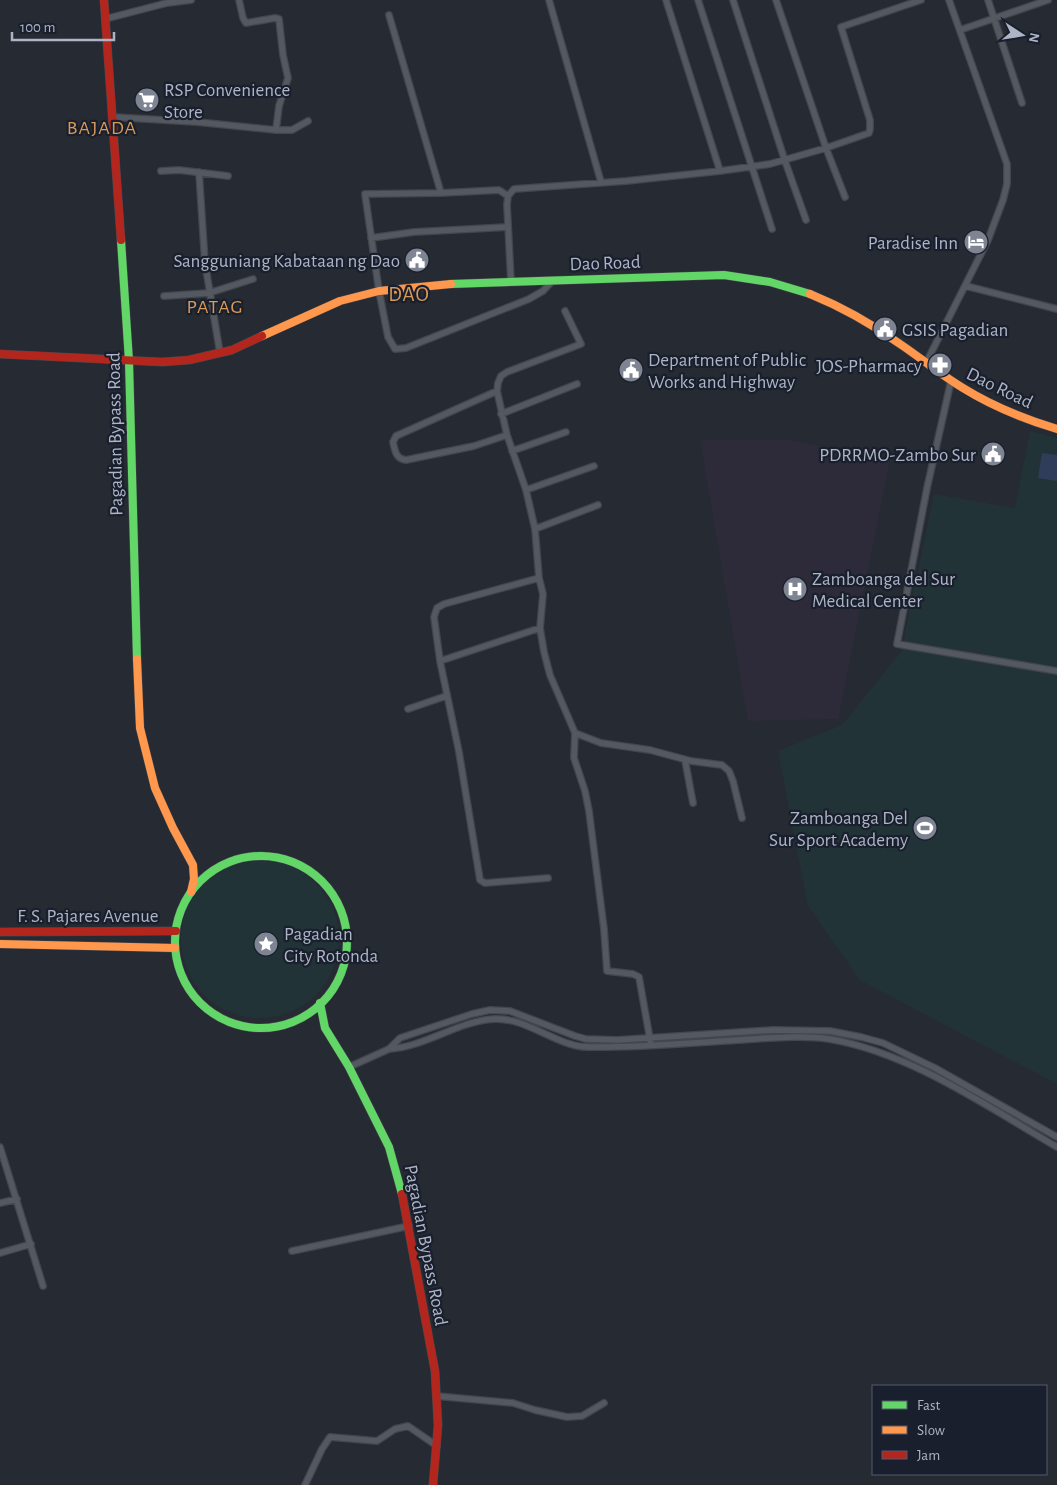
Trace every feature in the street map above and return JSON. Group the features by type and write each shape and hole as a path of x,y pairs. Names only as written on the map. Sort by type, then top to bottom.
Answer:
{"main road":[{"name":"Pagadian Bypass Road","path":"104,0 129,361 134,588 140,728 155,788 170,822 190,858 194,872 191,892"},
{"name":"Dao Road","path":"0,354 129,361 162,362 189,360 220,353 255,340 340,301 379,291 464,283 697,275 738,276 796,289 835,306 893,338 926,364 993,404 1057,429"},
{"path":"276,857 302,867 316,877 334,898 343,919 346,936 345,953 337,980 320,1003 301,1018 279,1026 256,1028 241,1026 226,1021 212,1013 190,992 180,971 175,948 176,932 181,911 191,892 202,879 216,868 237,859 276,857"},
{"path":"190,858 202,866 216,868"},
{"name":"F. S. Pajares Avenue","path":"0,932 176,932"},
{"name":"F. S. Pajares Avenue","path":"0,944 175,948"},
{"name":"Pagadian Bypass Road","path":"320,1003 325,1028 349,1067 389,1147 405,1204 435,1371 438,1446 433,1485"},
{"path":"301,1018 311,1019 325,1028"}],"street":[{"path":"105,19 167,3 191,0"},
{"path":"239,0 246,23 275,18 279,20 288,78 279,106 276,130"},
{"path":"549,0 601,182"},
{"path":"666,0 720,171"},
{"path":"698,0 772,229"},
{"path":"733,0 806,220"},
{"path":"776,0 826,148 845,197"},
{"path":"511,282 508,196 517,187 601,182 752,167 785,161 866,135 870,129 870,120 841,27 920,0"},
{"path":"926,364 988,240 1003,200 1008,175 1007,164 949,0"},
{"path":"988,0 1022,103"},
{"path":"960,30 1048,0"},
{"path":"389,15 441,193"},
{"path":"113,117 276,130 292,130 308,121"},
{"path":"161,171 179,170 228,176"},
{"path":"199,172 202,228 209,293 220,353"},
{"path":"508,196 499,190 365,194 379,291 388,337 396,348 401,349 529,299 543,291 553,280"},
{"path":"372,238 444,230 508,227"},
{"path":"164,296 209,293 253,279"},
{"path":"966,286 1057,309"},
{"path":"565,311 581,344 507,372 501,376 497,391 501,414 526,490 535,529 543,598 540,628 544,652 550,674 575,733 574,758 585,790 589,811 604,929 607,971 633,974 639,977 651,1045"},
{"path":"951,380 927,488 897,644 1057,671"},
{"path":"501,414 577,384"},
{"path":"497,391 396,436 393,442 397,455 406,460 474,446 507,435"},
{"path":"512,452 566,432"},
{"path":"526,490 594,466"},
{"path":"535,529 598,505"},
{"path":"540,578 444,604 437,608 434,616 446,696 459,752 480,880 485,883 548,878"},
{"path":"440,661 540,628"},
{"path":"408,709 446,696"},
{"path":"575,733 600,743 657,751 685,760 722,765 726,768 733,781 742,818"},
{"path":"685,760 693,803"},
{"path":"389,1049 400,1038 472,1014 490,1010 510,1011 586,1039 617,1040 774,1030 830,1031 883,1043 935,1068 1057,1137"},
{"path":"349,1067 389,1049 403,1048 474,1023 502,1018 584,1047 616,1047 772,1038 828,1039 880,1051 931,1075 1057,1147"},
{"path":"0,1147 2,1161 17,1199 43,1286"},
{"path":"0,1203 17,1199"},
{"path":"292,1251 409,1226"},
{"path":"0,1253 31,1244"},
{"path":"436,1396 513,1403 567,1417 582,1416 604,1403"},
{"path":"305,1485 322,1449 330,1437 376,1441 395,1429 408,1426 438,1446"}],"shaded area":[{"name":"Zamboanga Del Sur Sport Academy","path":"1030,431 1057,438 1057,1084 860,980 808,906 778,751 842,725 901,652 934,494 1015,508"},
{"name":"Zamboanga del Sur Medical Center","path":"700,440 789,440 890,459 838,719 748,721"},
{"path":"268,860 283,863 297,869 316,883 326,895 336,916 339,939 336,962 326,983 316,995 304,1005 283,1015 268,1018 252,1018 237,1015 216,1005 194,983 182,954 181,931 184,916 194,895 216,873 245,861"}],"water":[{"path":"1042,453 1057,455 1057,481 1038,478"}],"traffic: fast":[{"path":"121,240 129,361 137,659"},
{"path":"451,284 724,275 770,282 810,294"},
{"path":"261,856 278,858 294,863 322,881 340,909 345,925 347,942 345,959 340,975 322,1003 294,1021 278,1026 261,1028 244,1026 228,1021 200,1003 182,975 177,959 175,942 177,925 182,909 200,881 228,863 244,858 261,856"},
{"path":"320,1003 325,1028 349,1067 389,1147 402,1194"}],"traffic: slow":[{"path":"262,336 340,301 379,291 451,284"},
{"path":"810,294 834,304 868,323 974,395 1009,412 1057,429"},
{"path":"137,659 140,728 155,788 173,828 193,865 194,879 191,892"},
{"path":"0,944 175,948"}],"traffic: jam":[{"path":"104,0 121,240"},
{"path":"0,354 162,362 189,360 232,350 262,336"},
{"path":"0,932 176,931"},
{"path":"402,1194 435,1371 438,1425 433,1485"}],"place":[{"name":"RSP Convenience Store","path":"147,100"},
{"name":"Paradise Inn","path":"976,242"},
{"name":"Sangguniang Kabataan ng Dao","path":"417,260"},
{"name":"GSIS Pagadian","path":"885,329"},
{"name":"JOS-Pharmacy","path":"940,365"},
{"name":"Department of Public Works and Highway","path":"631,370"},
{"name":"PDRRMO-Zambo Sur","path":"993,454"},
{"name":"Zamboanga del Sur Medical Center","path":"795,589"},
{"name":"Zamboanga Del Sur Sport Academy","path":"925,828"},
{"name":"Pagadian City Rotonda","path":"266,944"}],"district":[{"name":"BAJADA","path":"102,127"},
{"name":"DAO","path":"409,294"},
{"name":"PATAG","path":"215,306"}]}
